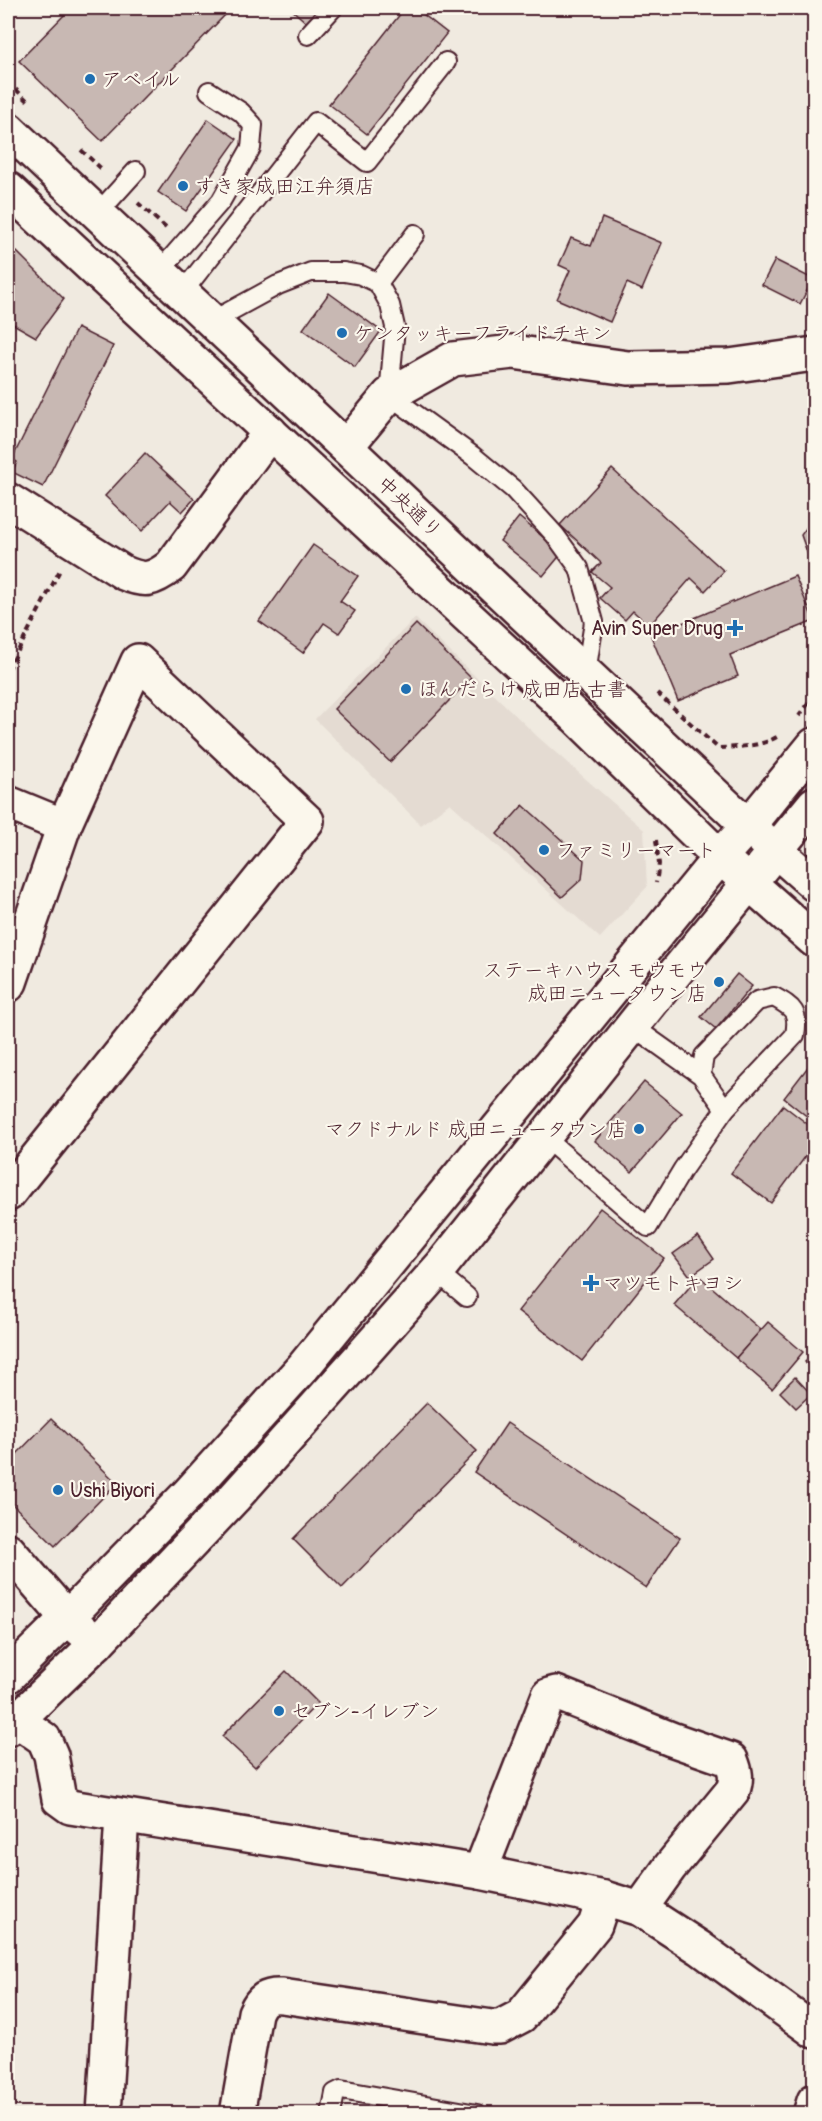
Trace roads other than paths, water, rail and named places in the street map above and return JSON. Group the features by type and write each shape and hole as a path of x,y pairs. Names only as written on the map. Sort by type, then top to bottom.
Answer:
{"street":[{"name":"中央通り","path":"8,129 748,826 814,884"},
{"name":"中央通り","path":"8,189 576,717 720,857 814,940"},
{"path":"346,447 389,395 453,358 513,352 628,368 729,366 814,354"},
{"path":"8,500 124,573 138,579 152,579 171,566 270,432"},
{"path":"8,986 64,826 138,661 307,821 8,1194"},
{"path":"8,1676 188,1494 304,1366 720,857 748,826 798,733"},
{"path":"8,803 64,826"},
{"path":"814,804 436,1271 234,1498 97,1643 10,1721 44,1739 51,1755 59,1799 70,1808 480,1872 604,1898 640,1909 700,1948 814,2031"},
{"path":"8,1550 67,1618 97,1643"},
{"path":"480,1872 549,1695 556,1693 671,1740 731,1760 736,1772 736,1782 732,1791 670,1867 640,1909"},
{"path":"104,2114 122,1816"},
{"path":"237,2114 255,2013 264,1999 272,1995 282,1996 500,2027 521,2016 595,1925 604,1898"},
{"path":"810,2114 814,2101"}],"lane":[{"path":"308,34 333,8"},
{"path":"171,282 316,122 367,162 446,62"},
{"path":"171,282 183,245 221,201 251,148 253,140 253,125 240,112 209,91"},
{"path":"98,213 136,171"},
{"path":"378,283 415,234"},
{"path":"268,272 269,291"},
{"path":"212,321 311,272 344,272 361,275 378,283 390,305 395,327 389,395 474,456 513,489 555,535 579,568 594,622 586,673"},
{"path":"544,1137 648,1227 683,1169 725,1108 795,1035 798,1020 792,1007 774,997 757,1001 704,1056 701,1075"},
{"path":"632,1026 701,1075 725,1108"},
{"path":"436,1271 467,1296"},
{"path":"331,2114 335,2093 341,2090 477,2114"}],"place":[{"name":"アベイル","path":"90,79"},
{"name":"すき家成田江弁須店","path":"183,186"},
{"name":"ケンタッキーフライドチキン","path":"342,333"},
{"name":"Avin Super Drug","path":"735,628"},
{"name":"ほんだらけ 成田店 古書","path":"406,689"},
{"name":"ファミリーマート","path":"544,850"},
{"name":"ステーキハウス モウモウ 成田ニュータウン店","path":"719,982"},
{"name":"マクドナルド 成田ニュータウン店","path":"639,1129"},
{"name":"マツモトキヨシ","path":"591,1283"},
{"name":"Ushi Biyori","path":"58,1490"},
{"name":"セブン-イレブン","path":"279,1711"}]}
